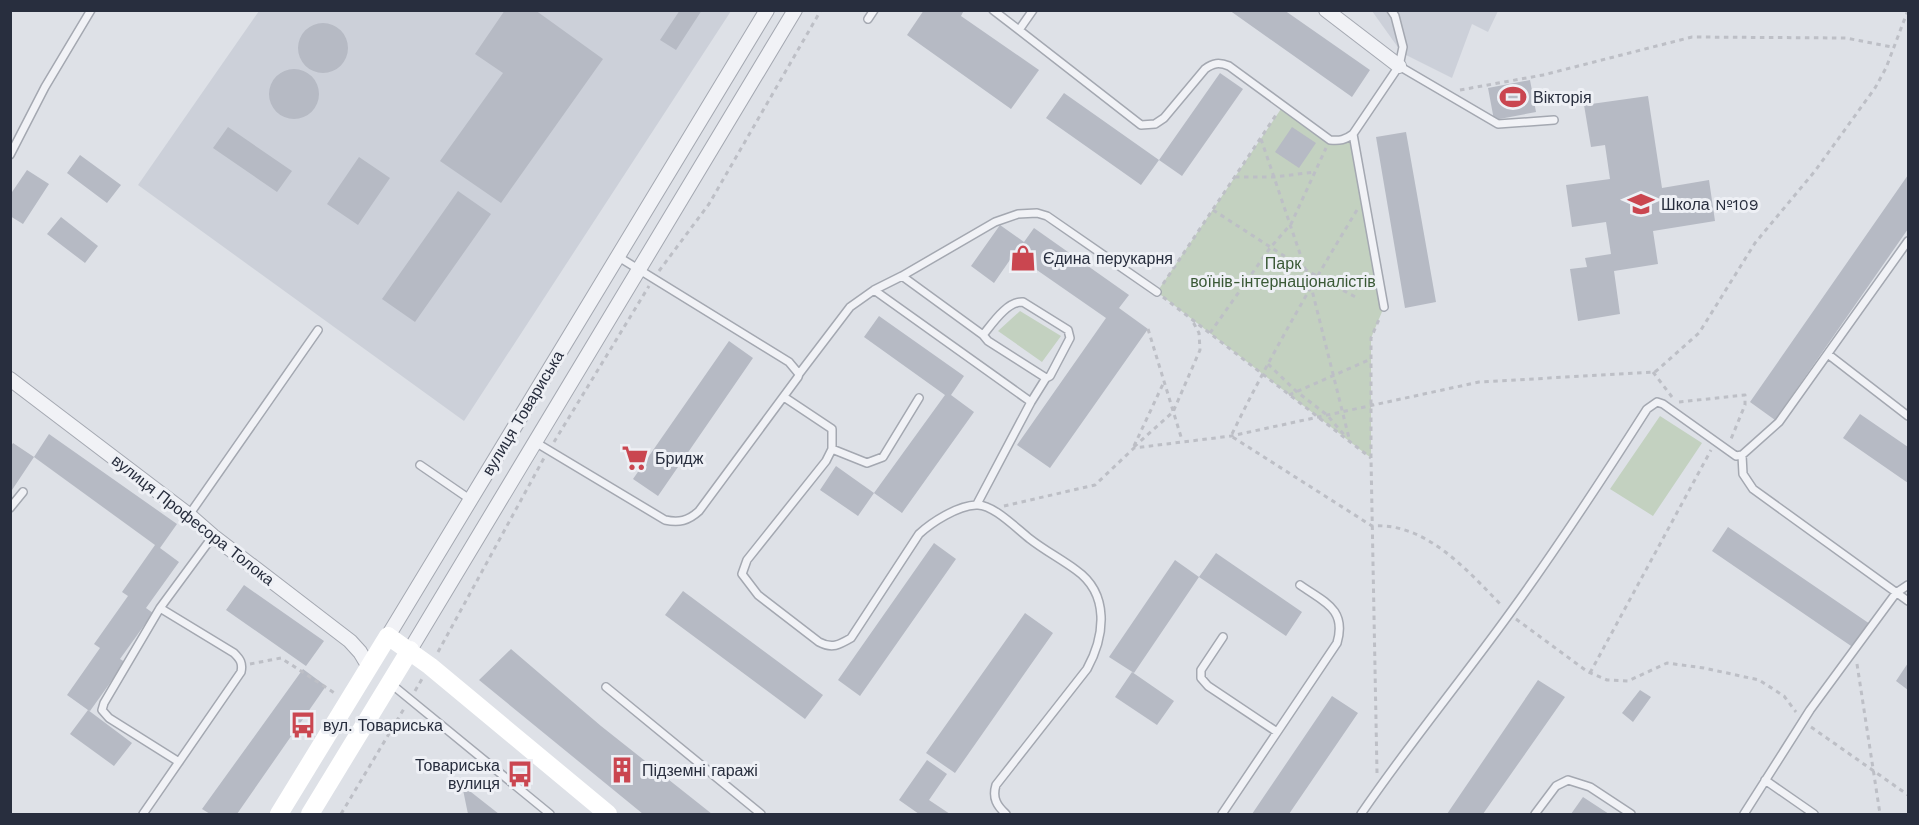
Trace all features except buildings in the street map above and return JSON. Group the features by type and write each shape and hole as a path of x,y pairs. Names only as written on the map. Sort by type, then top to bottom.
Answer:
{"street":[{"name":"вулиця Товариська","path":"279,814 767,10"},
{"name":"вулиця Товариська","path":"310,814 795,10"},
{"path":"1326,10 1399,66"},
{"name":"вулиця Професора Толока","path":"10,379 350,641 369,667"},
{"path":"528,405 549,417"},
{"path":"388,636 430,666 608,814"}],"lane":[{"path":"10,155 50,78 91,10"},
{"path":"868,19 874,10"},
{"path":"993,10 1141,125 1159,123 1205,69 1221,63 1229,66 1330,140 1345,140 1353,134 1399,66 1403,47 1395,16 1391,10"},
{"path":"1019,30 1033,10"},
{"path":"1399,66 1498,124 1554,120"},
{"path":"1353,134 1384,307"},
{"path":"535,442 665,520 684,521 692,518 699,511 849,307 873,290 902,276 995,222 1018,214 1037,213 1047,216 1157,292"},
{"path":"1361,814 1579,516 1652,404 1657,402 1663,404 1726,450 1736,456 1742,455 1779,422 1829,355 1908,241"},
{"path":"617,256 789,362 799,374"},
{"path":"902,276 988,341 1046,378"},
{"path":"873,290 1031,402"},
{"path":"977,504 1031,402 1046,378 1050,376 1069,342 1068,330 1023,302 1007,308 983,335"},
{"path":"189,515 318,330"},
{"path":"1829,355 1908,416"},
{"path":"784,397 832,429 832,449 815,476 747,561 742,574 758,595 826,646 834,647 851,638 919,534 930,524 977,504 991,509 1045,551 1077,571 1094,589 1102,613 1097,646 1087,669 996,785 995,800 998,807 1006,814"},
{"path":"832,449 867,463 883,457 919,398"},
{"path":"1742,455 1743,474 1754,489 1908,601"},
{"path":"420,465 471,500"},
{"path":"10,508 23,492"},
{"path":"179,762 110,718 102,710 160,608 213,536"},
{"path":"1222,814 1337,643 1341,628 1336,611 1300,585"},
{"path":"1744,814 1803,722 1896,593 1908,585"},
{"path":"143,814 235,682 242,665 234,653 160,608"},
{"path":"1223,637 1202,670 1201,678 1208,686 1277,732"},
{"path":"390,683 550,814"},
{"path":"606,687 761,814"},
{"path":"1535,814 1556,786 1568,780 1590,787 1631,814"},
{"path":"1765,780 1814,814"}],"path":[{"path":"341,814 430,666 549,450 654,279 710,204 821,10"},
{"path":"1134,448 1182,440 1231,436 1479,382 1653,372 1699,333 1755,243 1815,171 1875,88 1886,68 1892,47 1908,10"},
{"path":"1446,93 1543,75 1692,38 1846,38 1892,47"},
{"path":"1283,106 1157,292 1371,458"},
{"path":"1261,139 1311,286 1350,442"},
{"path":"1210,333 1270,248 1291,224 1330,140"},
{"path":"1235,177 1274,177 1315,172"},
{"path":"1231,436 1262,374 1311,286 1364,198"},
{"path":"1213,210 1306,270 1359,299"},
{"path":"1377,791 1371,338 1384,307"},
{"path":"991,509 1095,485 1173,412 1200,350 1199,333 1191,319"},
{"path":"1148,329 1182,440"},
{"path":"1289,394 1371,359"},
{"path":"1268,363 1296,391 1327,415 1350,442"},
{"path":"1653,372 1677,403 1745,394 1745,405 1726,450"},
{"path":"1134,448 1164,382"},
{"path":"1231,436 1372,526 1383,525 1420,536 1464,566 1509,614 1588,672 1607,680 1628,681 1667,663 1715,670 1759,680 1784,696 1803,722 1908,795"},
{"path":"1590,673 1715,443"},
{"path":"242,665 281,658 347,702"},
{"path":"1856,662 1880,814"}],"shaded area":[{"path":"259,11 731,11 464,421 138,185"},
{"path":"1372,11 1498,11 1488,32 1472,24 1452,78 1402,53"}],"green space":[{"name":"Парк воїнів-інтернаціоналістів","path":"1283,106 1330,140 1353,134 1384,307 1371,338 1371,458 1157,292"},
{"path":"1020,311 1061,336 1042,362 998,331"},
{"path":"1660,416 1702,443 1653,516 1610,489"}],"place":[{"name":"Вікторія","path":"1513,97"},
{"name":"Школа №109","path":"1641,204"},
{"name":"Єдина перукарня","path":"1023,258"},
{"name":"Бридж","path":"635,458"},
{"name":"вул. Товариська","path":"303,725"},
{"name":"Підземні гаражі","path":"622,770"},
{"name":"Товариська вулиця","path":"520,774"}]}
